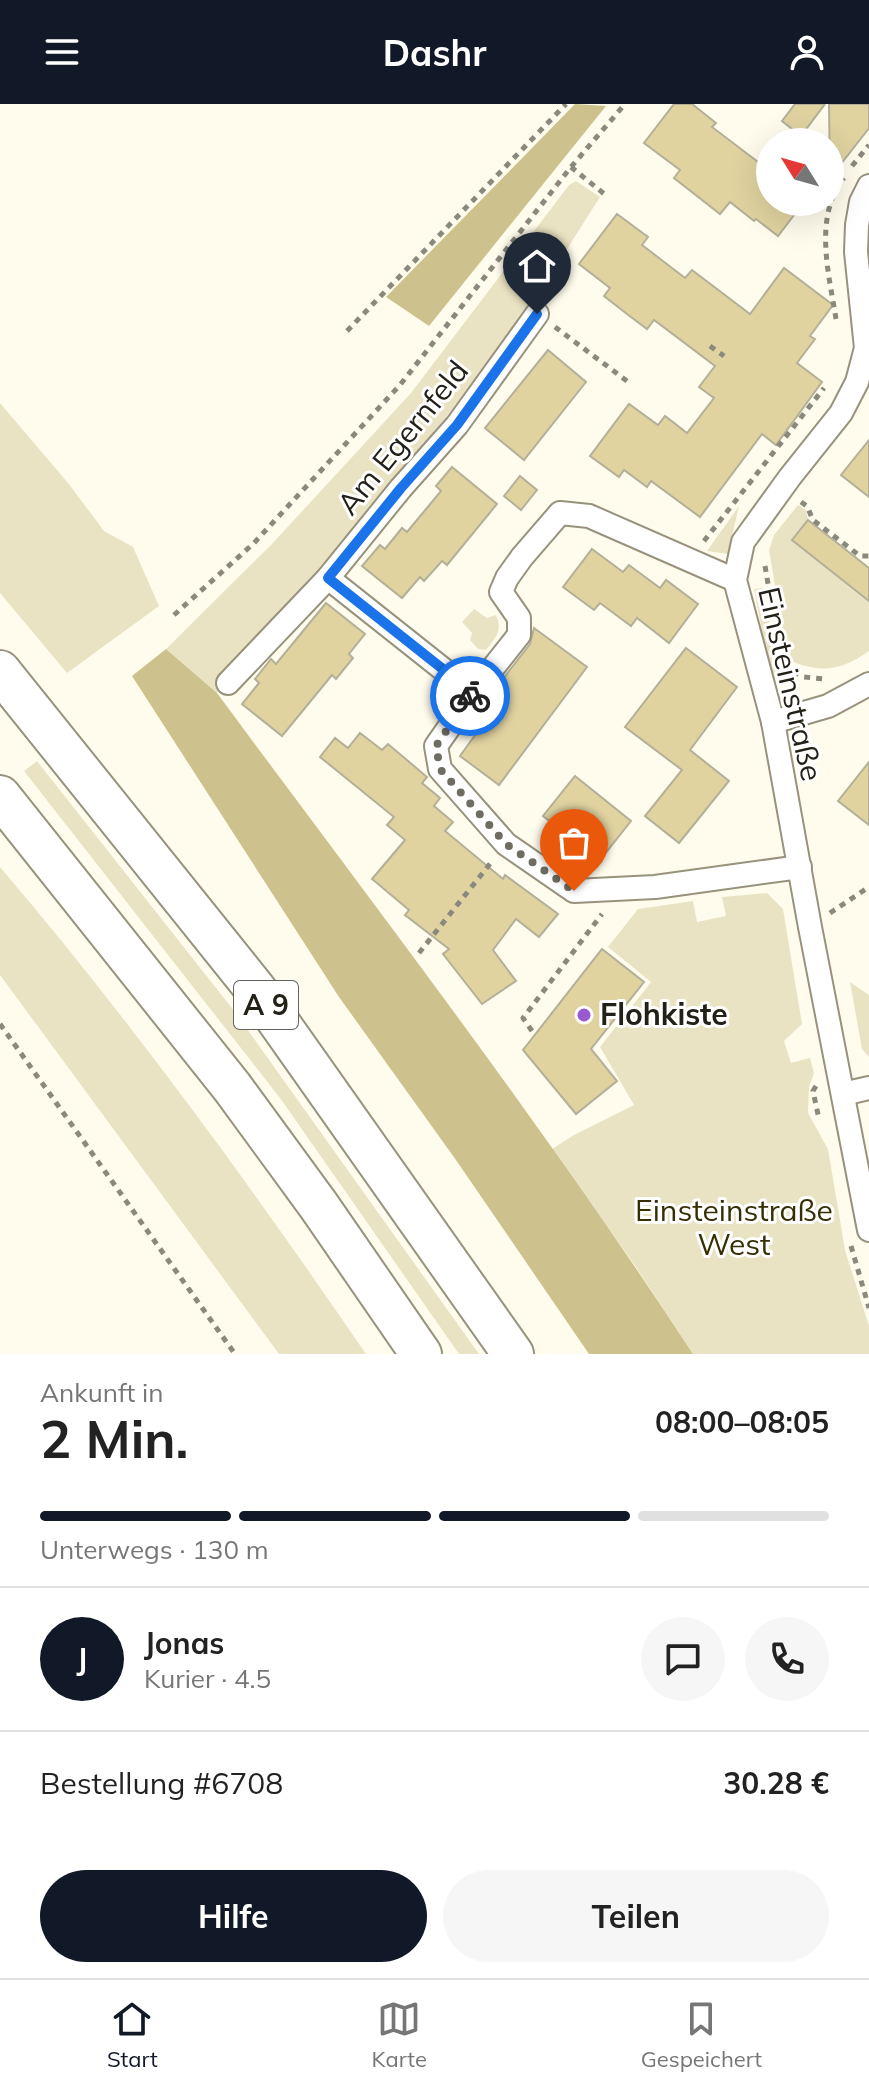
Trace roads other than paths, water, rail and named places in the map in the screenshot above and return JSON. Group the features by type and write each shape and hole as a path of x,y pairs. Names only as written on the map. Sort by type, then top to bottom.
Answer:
{"highway":[{"name":"A 9","path":"0,671 256,990 513,1354"},
{"name":"A 9","path":"0,796 232,1087 421,1354"}],"street":[{"name":"Einsteinstraße","path":"859,1233 843,1094 773,722 735,580 743,542 841,413 857,382 866,348 856,252 857,225 861,202 869,186"},
{"name":"Am Egernfeld","path":"228,683 328,578 457,425 537,314"},
{"path":"735,580 589,516 560,513 507,578 501,592 519,618 519,635 436,746 440,769 506,844 574,891 655,887 800,867"},
{"path":"328,578 473,693"},
{"path":"773,722 828,706 869,684"},
{"path":"843,1094 869,1088"}],"place":[{"name":"Flohkiste","path":"584,1015"}],"park label":[{"name":"Einsteinstraße West","path":"734,1228"}]}
